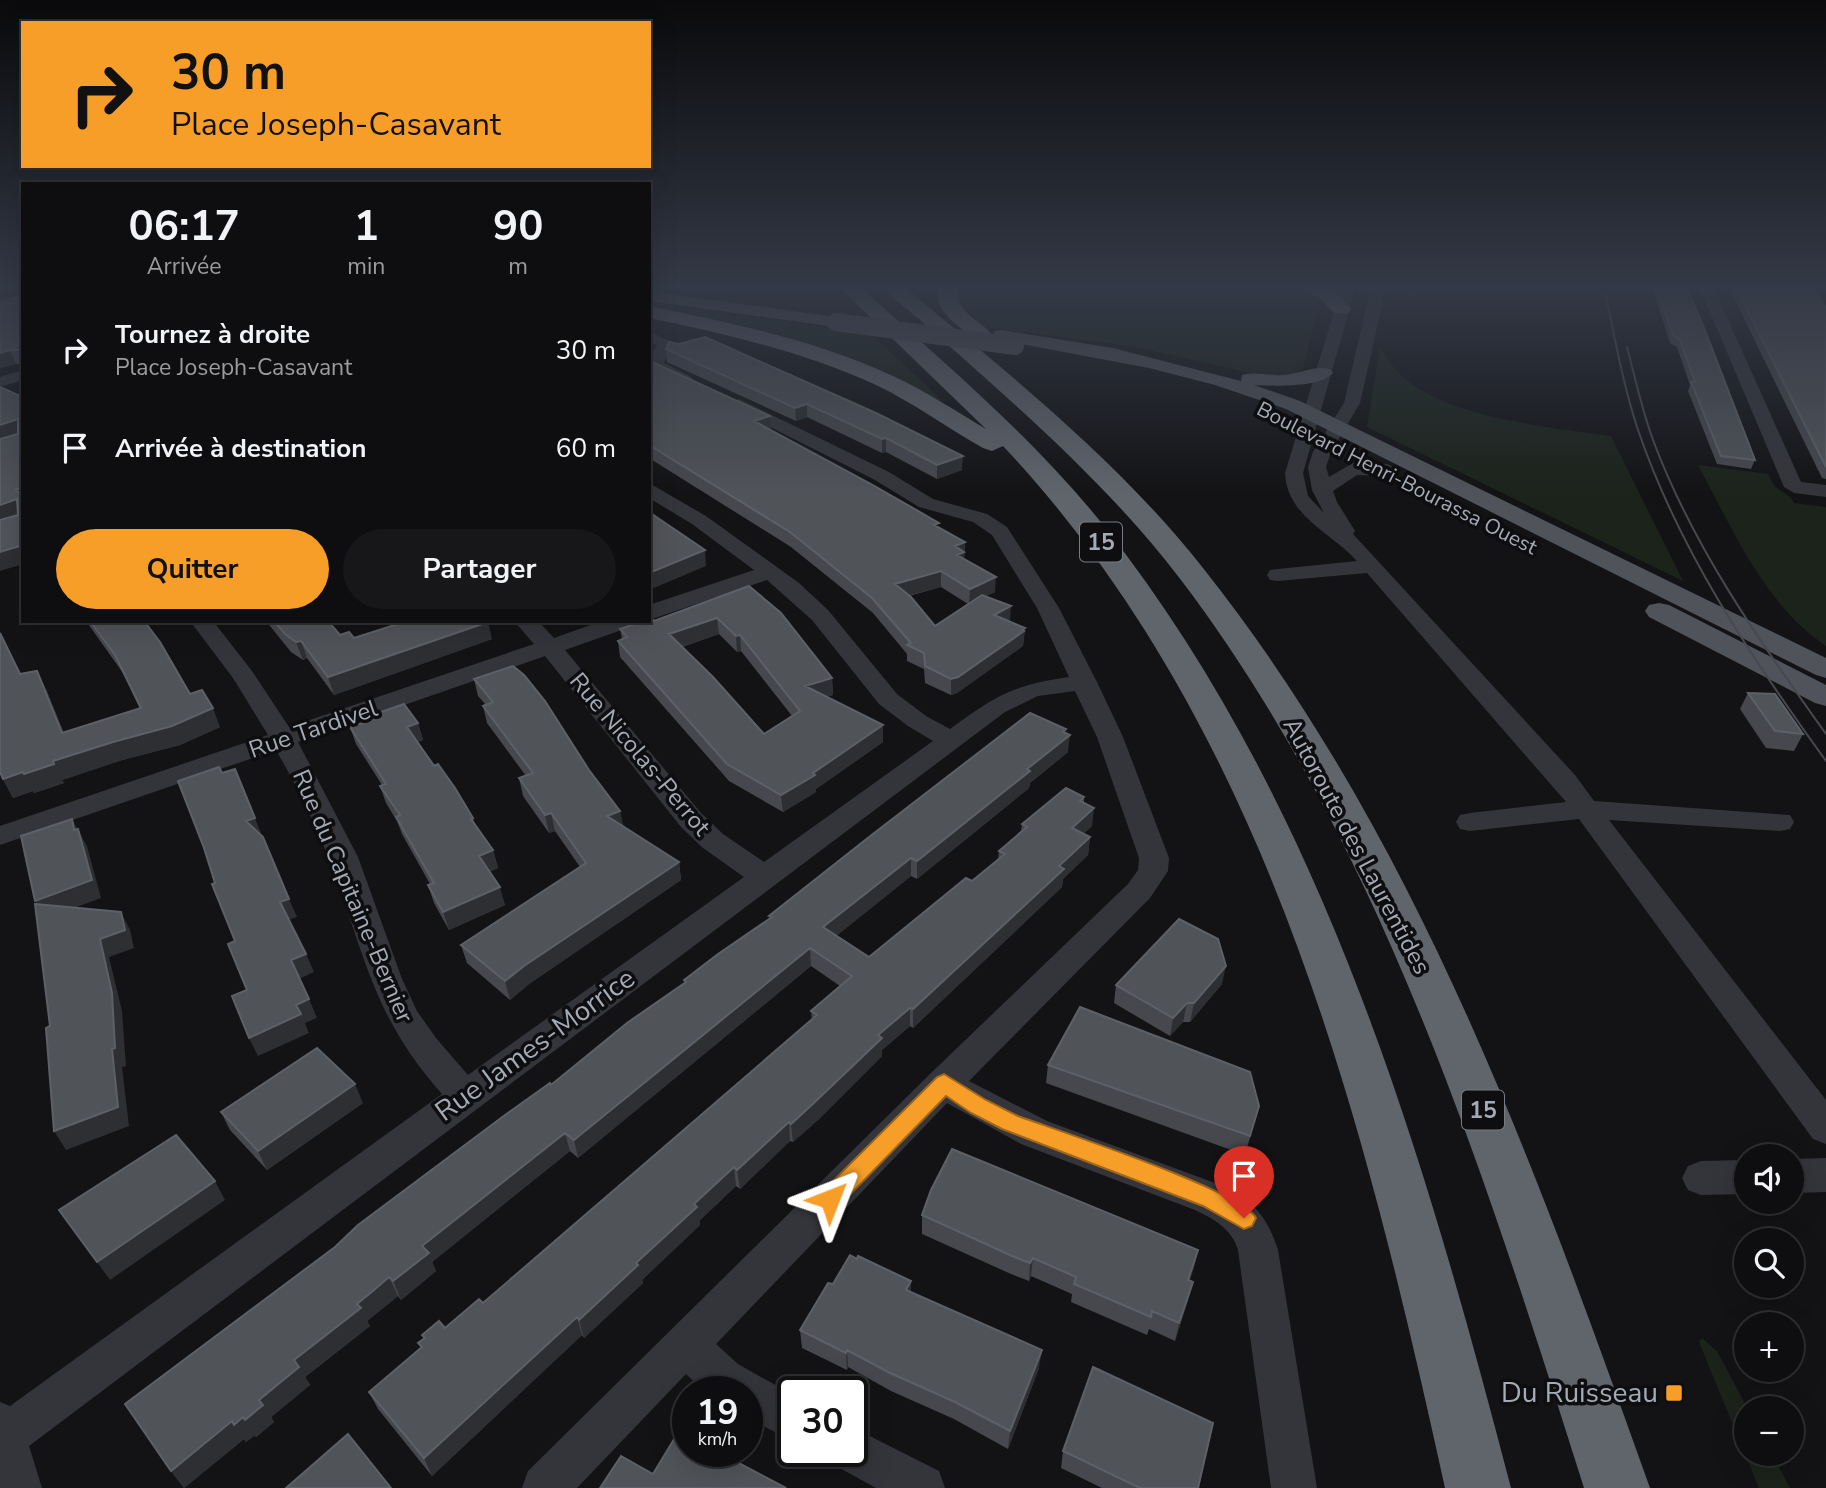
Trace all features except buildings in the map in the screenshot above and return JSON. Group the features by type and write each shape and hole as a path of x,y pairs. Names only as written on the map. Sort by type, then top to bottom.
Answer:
{"highway":[{"path":"819,355 854,367 922,400 1039,469"},
{"name":"15","path":"920,355 1039,469 1095,534 1157,621 1219,727 1281,857 1332,984 1371,1099 1423,1272 1478,1488"},
{"name":"Autoroute des Laurentides","path":"971,355 1053,427 1135,508 1211,599 1285,708 1318,764 1388,898 1437,1001 1489,1126 1549,1286 1617,1488"},
{"path":"1015,355 1135,508"}],"main road":[{"name":"Boulevard Henri-Bourassa Ouest","path":"1024,355 1157,374 1309,421"},
{"name":"Boulevard Henri-Bourassa Ouest","path":"1120,355 1196,374 1309,421 1826,669"},
{"path":"1196,374 1276,382 1323,373"},
{"name":"Boulevard Henri-Bourassa Ouest","path":"1334,433 1388,470 1826,697"}],"street":[{"path":"659,355 656,362 659,368 702,387"},
{"path":"1328,355 1294,473 1297,493 1315,515 1352,543 1565,782 1826,1128"},
{"path":"1352,543 1322,490 1317,467 1352,403 1361,355"},
{"path":"1736,355 1794,487 1826,491"},
{"path":"545,1488 944,1083 1139,891 1153,872 1152,851 1114,747 1086,682 1035,586 994,525 980,518 926,503 882,476 727,398"},
{"path":"1322,490 1353,469 1388,470"},
{"path":"651,490 699,520 769,572 820,615 888,699 917,721 951,740"},
{"path":"1278,575 1373,566"},
{"path":"651,612 769,572"},
{"name":"Rue du Capitaine-Bernier","path":"203,623 245,678 284,739 342,857 403,1016 419,1042 465,1096"},
{"name":"Rue Nicolas-Perrot","path":"527,623 701,831 765,877"},
{"name":"Rue Tardivel","path":"0,836 619,623"},
{"name":"Rue James-Morrice","path":"1,1434 996,707 1020,693 1086,682"},
{"path":"1470,822 1586,809 1780,822"},
{"path":"944,1083 978,1107 1010,1122 1211,1199 1244,1218 1253,1232 1258,1250 1294,1488"},
{"path":"1804,1176 1826,1175"},
{"path":"1701,1178 1734,1177"},
{"path":"686,1345 720,1376"},
{"path":"1,1434 19,1488"},
{"path":"868,1459 922,1488"}],"shaded area":[{"path":"809,355 894,355 943,401 932,402 885,377"},
{"path":"1173,355 1306,355 1303,369 1294,374 1268,377"},
{"path":"1379,355 1386,355 1395,369 1414,386 1438,399 1496,418 1611,436 1683,581 1367,427"},
{"path":"1698,465 1768,474 1775,486 1794,503 1826,507 1826,646 1804,629 1767,587 1738,540"},
{"path":"1702,1338 1717,1351 1741,1396 1734,1396 1734,1427 1699,1342"},
{"path":"1750,1466 1778,1466 1790,1488 1759,1488"}],"tram line":[{"path":"1619,355 1637,427 1673,516 1744,642 1826,761"},
{"path":"1629,355 1653,440 1688,518 1730,593 1826,734"}],"place":[{"name":"Du Ruisseau","path":"1674,1393"}],"route":[{"path":"830,1199 944,1083 990,1113 1211,1199 1244,1218"}]}
